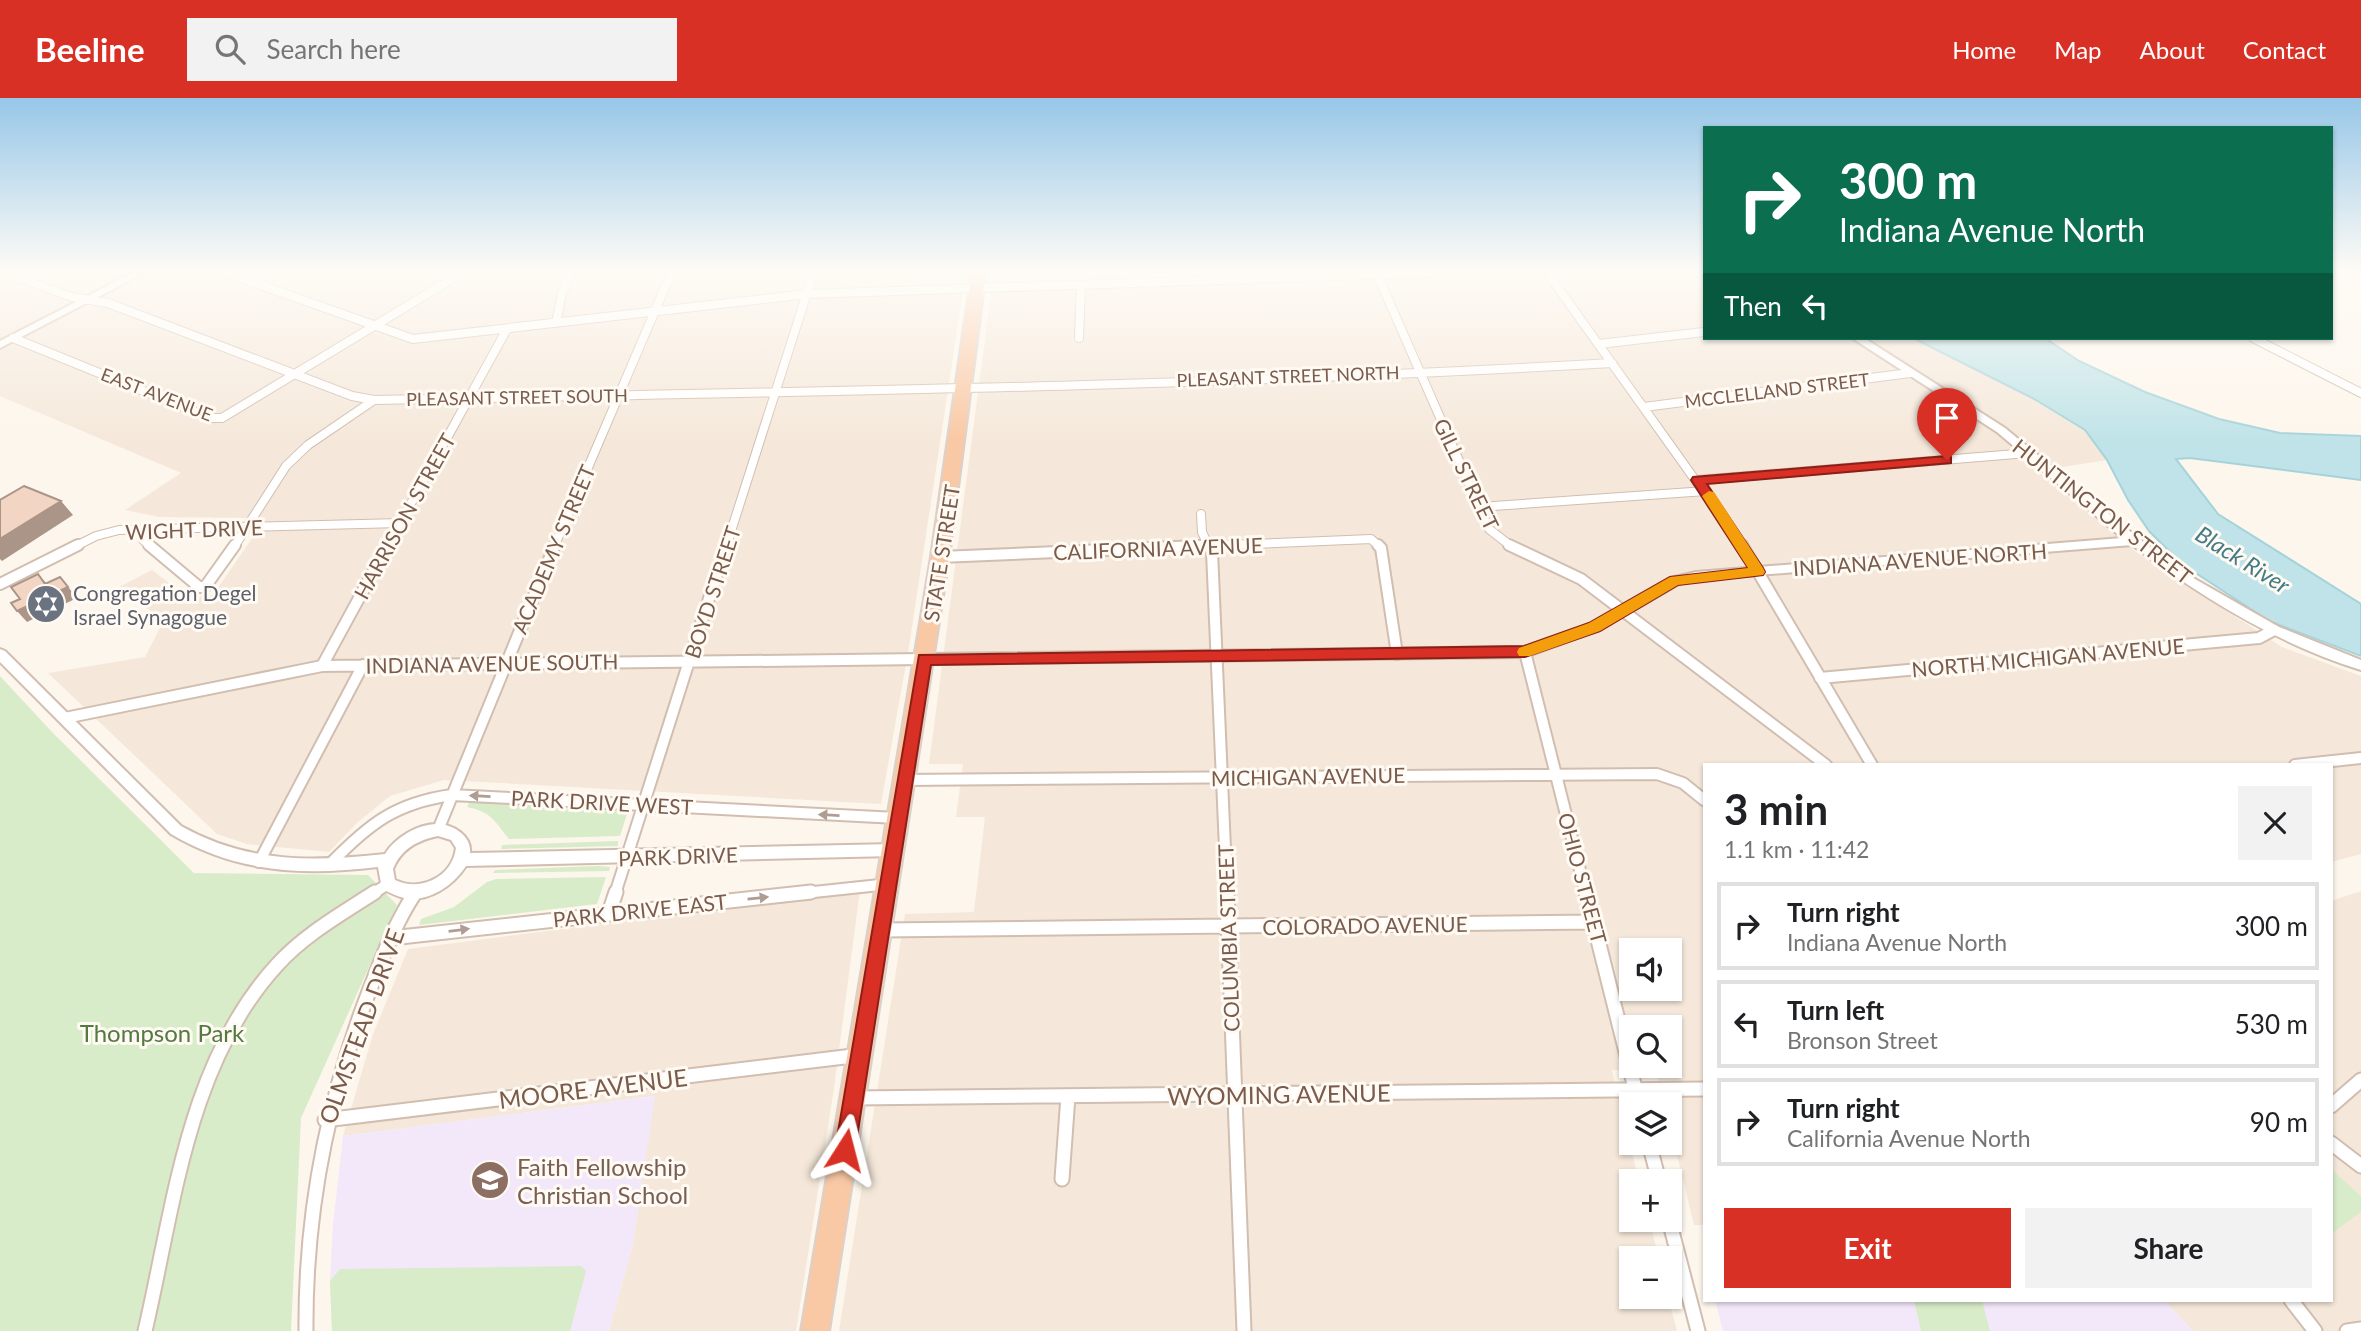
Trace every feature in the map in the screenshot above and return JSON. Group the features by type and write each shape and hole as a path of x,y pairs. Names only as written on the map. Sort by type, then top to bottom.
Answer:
{"highway":[{"name":"STATE STREET","path":"816,1331 882,930 897,818 940,557 972,329"}],"street":[{"path":"0,345 31,329"},
{"name":"PLEASANT STREET SOUTH","path":"174,329 352,396 374,400 965,388"},
{"path":"295,375 371,329"},
{"path":"382,329 413,339 511,329"},
{"name":"HARRISON STREET","path":"323,666 507,329"},
{"name":"ACADEMY STREET","path":"438,830 505,662 647,329"},
{"name":"BOYD STREET","path":"609,913 796,329"},
{"path":"1079,329 1079,338"},
{"name":"GILL STREET","path":"1400,329 1489,529 1500,540 1581,579 1823,763"},
{"path":"1588,329 1706,491 1758,572 1871,763"},
{"path":"1599,344 1703,332"},
{"name":"EAST AVENUE","path":"13,338 210,418 222,418 295,375"},
{"name":"HUNTINGTON STREET","path":"1860,340 1983,417 2134,541 2184,578 2274,630 2361,666"},
{"path":"2257,340 2361,393"},
{"name":"PLEASANT STREET NORTH","path":"965,388 1612,363"},
{"name":"MCCLELLAND STREET","path":"1644,407 1910,373"},
{"path":"149,528 143,540 199,587 210,583 286,466 301,451 374,400"},
{"path":"1698,480 2028,453"},
{"path":"1479,508 1706,491"},
{"name":"COLUMBIA STREET","path":"1201,514 1202,532 1212,552 1244,1331"},
{"name":"WIGHT DRIVE","path":"0,584 96,536 119,530 400,523"},
{"name":"CALIFORNIA AVENUE","path":"940,557 1375,541 1381,548 1397,654"},
{"name":"INDIANA AVENUE NORTH","path":"924,659 1525,652 1594,627 1675,581 2134,541"},
{"name":"NORTH MICHIGAN AVENUE","path":"1820,678 2259,638 2274,630"},
{"name":"OHIO STREET","path":"1525,652 1595,922 1635,1090"},
{"path":"0,654 176,831 215,852 258,862 330,864 388,860"},
{"name":"INDIANA AVENUE SOUTH","path":"65,718 323,666 924,659"},
{"path":"258,862 363,665"},
{"path":"2314,763 2361,758"},
{"name":"MICHIGAN AVENUE","path":"904,780 1657,774 1688,785 1703,799"},
{"name":"PARK DRIVE WEST","path":"330,864 368,824 385,813 417,800 452,795 897,818"},
{"path":"438,830 458,836 465,851 463,860 449,878 427,890 415,893 395,889 388,884 385,869 388,860 394,851 414,836 438,830"},
{"name":"PARK DRIVE","path":"463,860 894,850"},
{"path":"145,1331 180,1174 203,1093 240,1016 277,965 306,939 388,884"},
{"name":"PARK DRIVE EAST","path":"391,938 889,884"},
{"name":"OLMSTEAD DRIVE","path":"306,1331 304,1294 309,1222 326,1120 343,1062 391,938 403,909 415,893"},
{"name":"COLORADO AVENUE","path":"882,930 1595,922"},
{"name":"MOORE AVENUE","path":"326,1120 861,1055"},
{"path":"2333,1104 2361,1080"},
{"name":"WYOMING AVENUE","path":"853,1098 1703,1089"},
{"path":"1062,1179 1068,1096"},
{"path":"2333,1145 2361,1166"},
{"path":"1672,1232 1698,1331"},
{"path":"2293,1302 2315,1331"},
{"path":"2347,1331 2361,1329"}],"shaded area":[{"path":"0,329 957,329 909,647 881,804 444,780 390,796 358,822 329,852 247,844 217,834 48,673 145,657 164,620 117,588 152,570 189,598 213,595 266,518 159,517 125,510 181,473 0,396"},
{"path":"986,329 1703,329 1703,340 1917,340 2036,400 2085,430 2107,460 2037,471 2135,551 2282,647 2361,676 2361,854 2333,861 2333,763 1703,763 1703,1225 1694,1225 1677,1155 1682,1155 1682,1092 1661,1092 1658,1078 1682,1078 1682,1015 1619,1015 1619,1070 1612,1070 1619,1099 1619,1155 1633,1155 1636,1169 1619,1169 1619,1232 1652,1232 1656,1246 1619,1246 1619,1309 1671,1309 1677,1331 839,1331 905,914 974,912 985,817 956,817 963,764 929,764"},
{"path":"860,890 834,1088 796,1331 609,1331 633,1244 654,1096 343,1136 373,1034 408,949"},
{"path":"2361,891 2361,1331 2193,1331 2165,1302 2333,1302 2333,900"},
{"name":"Faith Fellowship Christian School","path":"655,1096 633,1244 609,1331 332,1331 330,1281 333,1224 343,1136"},
{"path":"1716,1302 2165,1302 2193,1331 1723,1331"}],"green space":[{"name":"Thompson Park","path":"0,676 52,732 194,873 368,875 397,905 301,1118 291,1331 0,1331"},
{"path":"470,801 625,809 627,814 620,836 509,839 488,815 467,807"},
{"path":"618,841 618,846 501,849 502,845"},
{"path":"610,867 609,871 493,873 495,870"},
{"path":"606,877 597,904 419,925 421,919 454,907 487,882 496,879"},
{"path":"2333,1171 2361,1196 2361,1212 2333,1233"},
{"path":"581,1266 586,1271 570,1331 332,1331 330,1281 340,1269"},
{"path":"1914,1302 1983,1302 1990,1331 1921,1331"}],"water":[{"name":"Black River","path":"1917,340 2048,340 2079,361 2145,392 2219,419 2280,433 2361,436 2361,480 2190,458 2176,459 2218,514 2361,604 2361,656 2269,621 2182,564 2149,531 2128,500 2107,460 2085,430 2036,400"}],"building":[{"path":"24,486 61,501 0,539 0,500"},
{"path":"38,574 45,584 60,577 68,587 17,611 11,603 20,599 11,587"}],"slow traffic":[{"path":"1525,652 1594,627 1675,581 1696,576 1758,572 1709,496"}],"place":[{"name":"Congregation Degel Israel Synagogue","path":"46,604"},
{"name":"Faith Fellowship Christian School","path":"490,1180"}],"route":[{"path":"845,1150 924,659 1525,652 1594,627 1675,581 1696,576 1758,572 1732,528 1698,480 1947,460"}]}
